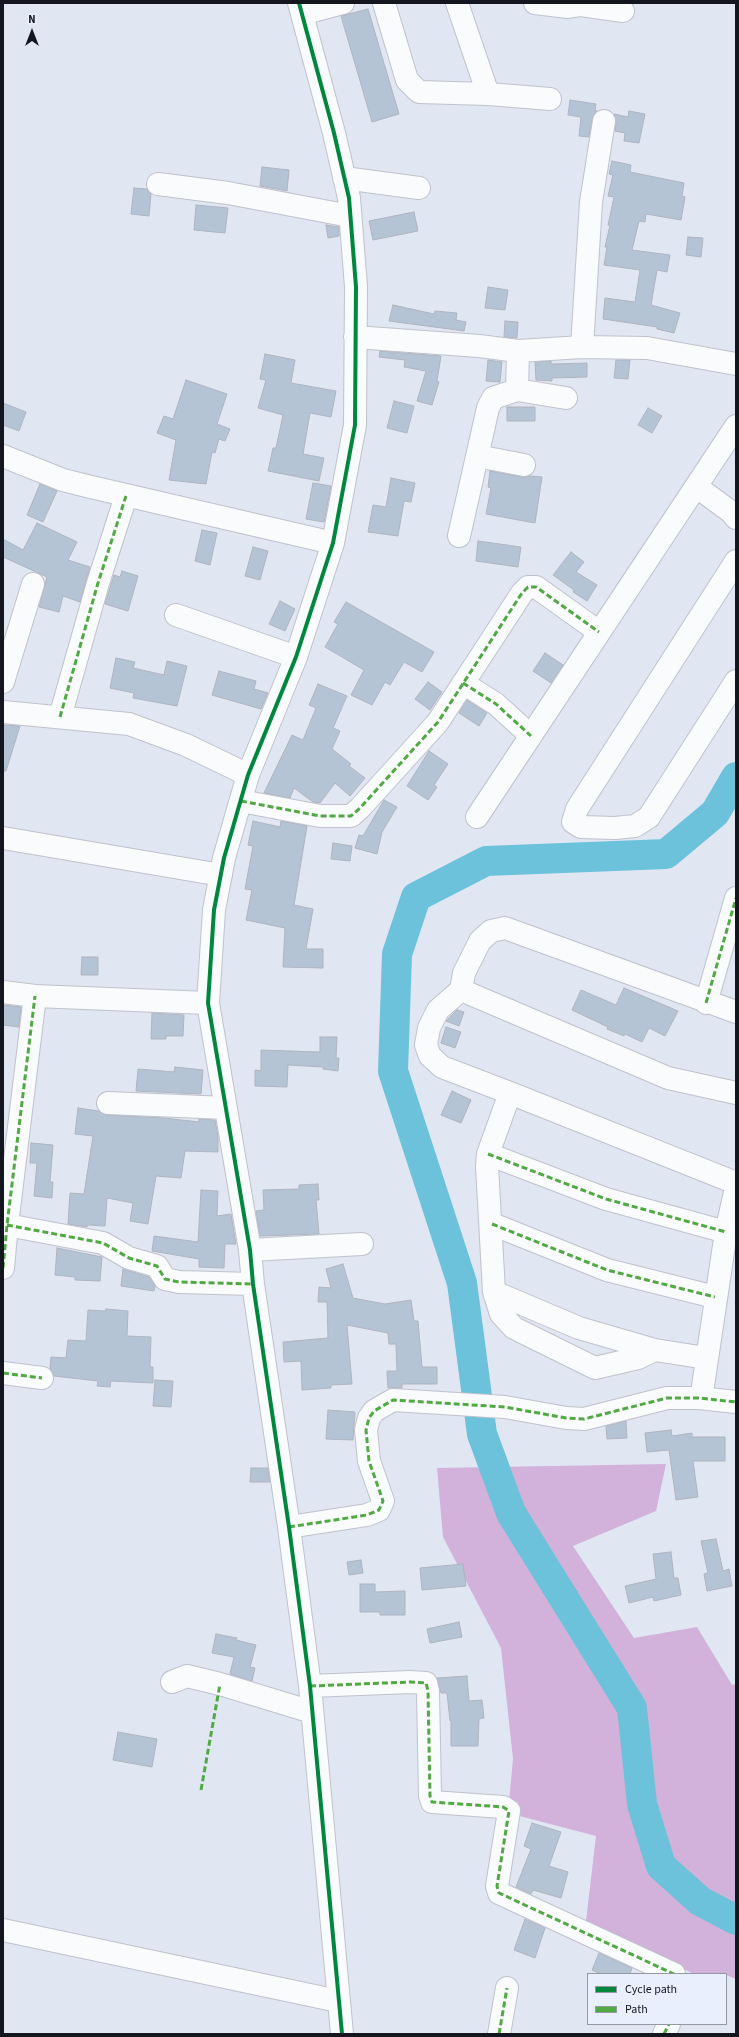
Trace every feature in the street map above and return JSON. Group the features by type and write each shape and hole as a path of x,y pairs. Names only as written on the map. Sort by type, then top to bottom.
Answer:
{"street":[{"path":"342,2034 310,1686 289,1527 253,1284 250,1250 208,1003 214,910 221,875 248,775 296,657 333,543 354,425 356,287 350,216 344,178 300,8 343,3"},
{"path":"384,3 407,80 419,92 488,94 550,99"},
{"path":"457,3 488,94"},
{"path":"535,3 568,7 581,4 623,11"},
{"path":"582,347 591,202 604,122"},
{"path":"344,178 419,188"},
{"path":"158,184 228,193 350,216"},
{"path":"355,337 479,346 518,351 582,347 647,348 736,364"},
{"path":"518,351 518,390"},
{"path":"459,536 488,408 493,398 518,390 566,398"},
{"path":"477,817 736,426"},
{"path":"3,456 64,480 126,496 238,520 333,543"},
{"path":"477,456 524,465"},
{"path":"697,487 731,512 736,518"},
{"path":"60,717 98,583 126,496"},
{"path":"736,561 577,809 572,822 581,827 615,828 636,826 649,817 736,681"},
{"path":"3,682 34,584"},
{"path":"241,801 320,816 351,816 438,722 522,593 528,587 536,587 600,632"},
{"path":"176,615 296,657"},
{"path":"463,683 496,704 530,736"},
{"path":"3,712 129,724 186,745 248,775"},
{"path":"3,838 221,875"},
{"path":"706,1003 736,898"},
{"path":"736,1012 706,1003 505,928 491,931 478,944 464,973 461,990 438,1010 429,1028 426,1045 430,1056 442,1067 510,1092 736,1183"},
{"path":"461,990 668,1078 736,1093"},
{"path":"3,992 35,996 208,1003"},
{"path":"3,1268 6,1225 35,996"},
{"path":"510,1092 488,1154 494,1292 501,1314 514,1328 595,1368 638,1358 655,1350"},
{"path":"108,1103 226,1108"},
{"path":"488,1154 606,1199 726,1232"},
{"path":"703,1386 715,1297 726,1232 736,1188"},
{"path":"492,1224 607,1270 715,1297"},
{"path":"6,1225 103,1243 129,1258 157,1266 165,1279 179,1282 253,1284"},
{"path":"250,1250 362,1244"},
{"path":"494,1292 579,1328 655,1350 706,1358"},
{"path":"3,1373 42,1378"},
{"path":"289,1527 367,1515 379,1510 383,1501 373,1476 366,1430 369,1418 374,1411 393,1400 505,1407 566,1418 584,1419 667,1398 699,1398 736,1402"},
{"path":"172,1682 188,1676 220,1684 312,1712"},
{"path":"310,1686 426,1683 428,1691 430,1796 432,1802 503,1806 509,1811 497,1886 499,1893 672,1973"},
{"path":"3,1930 338,2001"},
{"path":"499,2034 507,1988"}],"shaded area":[{"path":"666,1464 656,1511 573,1546 634,1638 697,1627 732,1685 736,1684 736,1979 727,1975 727,1973 692,1973 586,1921 596,1836 508,1813 513,1759 501,1648 443,1537 437,1468"}],"building":[{"path":"368,9 399,114 372,122 341,16"},
{"path":"570,100 596,104 595,110 597,111 592,119 589,137 579,136 581,117 568,115"},
{"path":"629,111 645,114 639,143 624,141 625,133 615,131 616,123 614,114 628,117"},
{"path":"612,161 631,165 630,172 684,183 682,196 685,197 681,220 646,214 645,222 639,221 632,250 670,255 667,272 657,270 651,305 680,313 674,333 657,329 657,327 603,319 605,298 635,302 640,270 604,265 607,247 605,247 610,225 608,225 614,197 608,196 613,175 609,174"},
{"path":"262,167 289,170 287,191 260,186"},
{"path":"134,188 147,189 151,194 149,216 131,214"},
{"path":"196,205 228,208 225,233 194,230"},
{"path":"414,212 418,231 373,240 369,221"},
{"path":"326,225 339,227 339,236 328,238"},
{"path":"688,237 703,238 701,257 686,255"},
{"path":"488,287 508,290 505,310 485,308"},
{"path":"393,305 434,314 435,311 457,313 456,320 466,322 464,331 389,321"},
{"path":"505,321 518,322 517,338 504,337"},
{"path":"380,351 441,356 437,381 439,382 432,405 417,401 426,371 404,367 405,360 379,357"},
{"path":"265,354 295,360 291,383 336,391 331,417 310,413 303,454 324,458 319,481 268,471 273,448 276,448 283,415 258,408 266,380 260,379"},
{"path":"488,360 502,362 500,382 486,381"},
{"path":"616,360 630,360 628,379 614,378"},
{"path":"551,361 551,364 587,363 587,377 552,378 552,381 536,380 535,362"},
{"path":"186,380 227,394 217,424 230,429 225,441 219,439 215,453 212,452 206,484 169,480 176,440 157,433 164,416 173,419"},
{"path":"394,401 414,406 407,433 387,428"},
{"path":"3,403 26,412 19,431 3,425"},
{"path":"507,407 535,407 535,421 507,421"},
{"path":"648,408 662,416 652,433 638,425"},
{"path":"490,471 522,477 542,477 535,523 486,514 491,488 488,487"},
{"path":"391,478 415,483 411,502 404,501 398,536 368,532 373,505 386,507"},
{"path":"313,483 331,486 324,522 306,519"},
{"path":"40,484 57,491 43,522 27,515"},
{"path":"37,523 77,542 68,560 90,567 80,602 63,596 59,612 39,607 47,577 3,557 3,539 23,550"},
{"path":"202,530 217,533 210,565 195,561"},
{"path":"478,541 521,547 518,567 476,561"},
{"path":"253,547 268,551 260,580 245,576"},
{"path":"571,552 584,562 576,572 597,585 587,601 573,592 574,590 553,575"},
{"path":"122,571 138,576 128,611 105,604 114,575 120,577"},
{"path":"280,601 295,609 285,631 269,624"},
{"path":"346,602 434,652 422,672 404,662 390,685 385,682 372,705 351,695 364,670 325,647 338,624 334,622"},
{"path":"545,653 563,665 551,683 533,671"},
{"path":"116,658 135,662 133,668 164,675 167,661 187,666 177,706 133,698 134,693 110,688"},
{"path":"219,671 256,681 254,689 268,693 261,709 212,695"},
{"path":"428,682 442,692 430,710 415,699"},
{"path":"318,684 347,696 333,728 340,731 332,749 351,764 349,766 365,778 350,796 335,783 320,803 313,802 294,788 290,798 264,793 292,735 303,740 316,708 309,705"},
{"path":"467,700 487,713 479,726 459,713"},
{"path":"3,725 20,726 6,771 3,771"},
{"path":"429,751 448,764 434,785 437,787 428,800 407,786"},
{"path":"384,800 397,807 382,832 377,854 355,848 359,835 363,836"},
{"path":"253,821 280,827 281,821 307,826 294,905 313,909 306,949 323,949 323,968 283,967 285,928 246,920 252,890 245,889 253,846 248,845"},
{"path":"333,843 352,846 350,861 331,859"},
{"path":"82,957 98,957 98,975 81,975"},
{"path":"624,988 678,1011 665,1036 649,1028 642,1042 625,1034 624,1036 607,1029 608,1027 572,1010 581,990 616,1005"},
{"path":"3,1005 21,1007 19,1027 3,1025"},
{"path":"457,1010 464,1012 459,1026 446,1021"},
{"path":"152,1013 184,1015 183,1036 166,1036 166,1039 151,1039"},
{"path":"446,1027 461,1032 455,1048 441,1043"},
{"path":"320,1037 337,1037 336,1058 339,1058 338,1071 323,1069 323,1067 288,1065 287,1087 255,1086 255,1070 261,1071 261,1050 320,1052"},
{"path":"175,1067 203,1070 201,1094 136,1091 138,1069 174,1072"},
{"path":"452,1091 471,1100 461,1123 441,1115"},
{"path":"78,1108 98,1111 107,1115 164,1118 199,1122 199,1119 215,1120 218,1137 218,1152 185,1151 181,1178 156,1176 148,1224 130,1221 133,1203 107,1198 105,1226 87,1225 87,1227 68,1224 70,1193 84,1194 93,1136 75,1134"},
{"path":"31,1143 53,1145 50,1182 53,1182 52,1198 34,1196 37,1163 30,1163"},
{"path":"318,1184 319,1200 316,1200 319,1234 260,1236 256,1211 264,1210 263,1190 299,1189 299,1185"},
{"path":"201,1190 218,1191 217,1216 231,1214 236,1244 225,1244 224,1268 199,1267 199,1259 152,1251 154,1236 198,1242"},
{"path":"57,1248 102,1257 100,1281 75,1280 75,1277 55,1275"},
{"path":"343,1264 353,1298 385,1304 411,1300 414,1321 418,1321 422,1366 437,1367 437,1384 402,1384 402,1388 388,1388 387,1371 397,1371 396,1344 389,1344 388,1333 347,1325 352,1384 331,1385 331,1388 302,1390 301,1361 284,1362 283,1342 328,1338 327,1302 318,1302 319,1287 331,1288 326,1269"},
{"path":"123,1269 149,1277 155,1286 154,1291 121,1286"},
{"path":"106,1309 128,1311 127,1336 151,1337 150,1367 153,1367 153,1383 111,1381 110,1387 97,1386 98,1381 54,1376 50,1368 51,1357 66,1358 68,1340 86,1341 88,1310 106,1311"},
{"path":"155,1380 173,1381 171,1407 153,1406"},
{"path":"328,1410 355,1412 353,1440 326,1439"},
{"path":"626,1421 627,1438 607,1439 606,1426"},
{"path":"671,1430 672,1436 692,1433 692,1437 725,1437 725,1461 693,1461 698,1497 676,1500 669,1450 647,1452 645,1433"},
{"path":"251,1468 268,1468 270,1482 250,1482"},
{"path":"716,1539 723,1571 729,1569 732,1586 707,1591 704,1574 708,1573 701,1541"},
{"path":"671,1552 674,1578 678,1578 681,1595 654,1601 653,1597 629,1603 625,1586 656,1579 653,1554"},
{"path":"361,1560 363,1573 349,1575 347,1562"},
{"path":"463,1564 466,1586 422,1590 420,1568"},
{"path":"360,1584 375,1584 375,1592 405,1591 405,1615 380,1615 380,1612 360,1612"},
{"path":"459,1622 462,1637 430,1643 427,1629"},
{"path":"216,1634 237,1638 236,1640 256,1645 250,1667 255,1668 252,1681 230,1674 234,1657 212,1653"},
{"path":"467,1676 469,1701 482,1700 484,1718 479,1719 478,1746 451,1746 451,1721 447,1693 441,1693 437,1678"},
{"path":"118,1732 157,1739 152,1767 113,1760"},
{"path":"532,1823 561,1832 549,1866 568,1872 561,1898 533,1890 531,1894 516,1887 531,1849 524,1846"},
{"path":"525,1919 545,1928 535,1958 514,1950"},
{"path":"599,1953 632,1968 630,1973 599,1973 592,1970"}],"waterway":[{"path":"736,777 715,813 666,854 486,861 416,897 397,954 393,1071 462,1283 482,1434 511,1513 632,1708 642,1804 661,1866 700,1901 736,1920"}],"marked path":[{"path":"60,717 98,583 126,496"},
{"path":"241,801 320,816 351,816 438,722 522,593 528,587 536,587 599,632"},
{"path":"463,683 496,704 531,736"},
{"path":"706,1003 736,898"},
{"path":"3,1268 35,996"},
{"path":"488,1154 606,1199 726,1232"},
{"path":"492,1224 607,1270 715,1297"},
{"path":"7,1225 103,1243 129,1258 157,1266 165,1279 179,1282 253,1284"},
{"path":"3,1373 42,1378"},
{"path":"289,1527 367,1515 379,1510 383,1501 369,1461 366,1430 369,1418 374,1411 393,1400 505,1407 566,1418 584,1419 667,1398 699,1398 736,1402"},
{"path":"310,1686 410,1682 426,1683 428,1691 430,1796 432,1802 503,1807 509,1811 497,1886 499,1893 672,1973"},
{"path":"201,1790 220,1684"},
{"path":"499,2034 507,1988"},
{"path":"664,2034 668,2025"}],"cycle path":[{"path":"299,3 334,133 349,198 356,287 355,425 333,543 296,657 248,775 224,858 214,910 208,1003 250,1250 253,1284 289,1527 310,1686 342,2034"}]}
